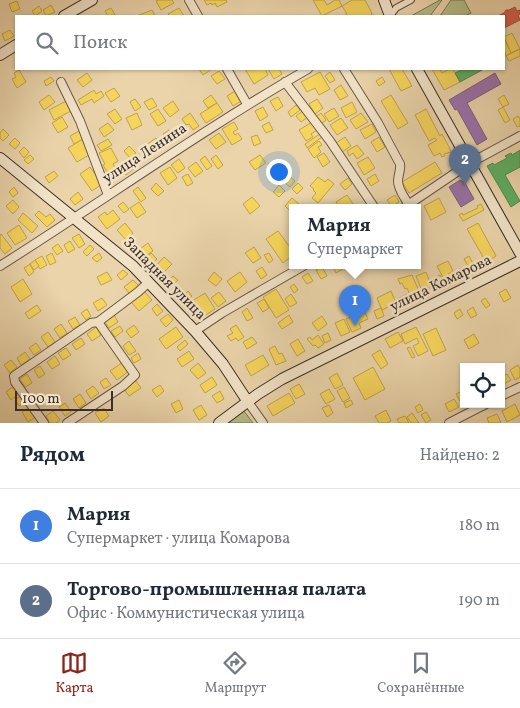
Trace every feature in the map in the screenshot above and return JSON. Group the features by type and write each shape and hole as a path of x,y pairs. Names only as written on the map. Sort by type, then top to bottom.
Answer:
{"main road":[{"path":"66,15 92,0"},
{"path":"384,0 390,15"},
{"path":"0,55 15,46"},
{"path":"418,70 520,252"},
{"name":"Западная улица","path":"0,158 133,266 196,331 223,364 248,402"},
{"name":"улица Комарова","path":"219,423 282,379 520,261"}],"street":[{"path":"189,0 197,15"},
{"path":"391,15 396,8 411,0"},
{"path":"229,70 248,104"},
{"name":"улица Ленина","path":"0,266 248,104 306,70"},
{"path":"345,70 378,123 400,164 401,172 398,179 398,187 406,204"},
{"path":"61,82 80,121 108,194"},
{"path":"286,82 330,141 372,204"},
{"path":"410,204 470,163 520,136"},
{"path":"196,331 222,313 298,269"},
{"path":"44,423 15,382 14,376 91,323 98,322 149,282"},
{"path":"67,423 123,386 135,375 98,322"},
{"path":"505,394 520,387"},
{"name":"Западная улица","path":"248,402 263,423"},
{"path":"450,423 478,408"}],"green space":[{"path":"440,0 442,0 431,15 413,15"},
{"path":"451,0 464,0 471,13 467,15 441,15"},
{"path":"244,411 253,423 225,423"}],"building: Жильё":[{"path":"172,0 174,3 161,10 156,1"},
{"path":"204,0 226,0 227,2 217,7 215,3 207,5"},
{"path":"313,0 324,0 327,5 335,0 339,0 342,6 321,15"},
{"path":"352,0 365,0 372,13 371,15 346,15 347,14 342,6"},
{"path":"17,1 20,9 12,12 9,4"},
{"path":"51,5 55,12 46,15 43,10"},
{"path":"39,6 42,11 34,15 32,11"},
{"path":"111,8 115,15 107,15 105,11"},
{"path":"179,8 183,15 169,15"},
{"path":"152,10 154,15 140,15"},
{"path":"10,30 14,36 5,41 2,34"},
{"path":"512,33 520,49 511,53 505,36"},
{"path":"505,40 511,53 506,56 505,53"},
{"path":"520,49 520,56 509,61 506,56"},
{"path":"19,70 26,82 17,88 12,79 16,77 14,73"},
{"path":"200,70 210,70 203,75"},
{"path":"246,70 266,70 268,75 254,84"},
{"path":"269,70 280,70 282,74 274,79"},
{"path":"390,70 403,70 412,86 401,91"},
{"path":"433,70 440,70 442,73 447,70 454,70 460,82 444,90"},
{"path":"219,71 225,79 217,84 211,76"},
{"path":"320,72 330,89 319,95 315,88 307,92 301,82"},
{"path":"330,72 335,80 330,83 325,76"},
{"path":"87,73 92,80 83,87 77,80"},
{"path":"51,77 54,81 46,86 44,81"},
{"path":"382,77 385,82 379,86 376,81"},
{"path":"341,85 348,96 340,100 334,90"},
{"path":"114,88 120,96 111,102 105,93"},
{"path":"94,90 96,94 101,91 104,96 94,103 92,99 81,105 78,100"},
{"path":"235,91 241,101 233,106 227,96"},
{"path":"49,95 55,102 44,110 39,102"},
{"path":"211,95 217,103 208,108 203,101"},
{"path":"391,95 408,123 398,129 381,101"},
{"path":"504,95 509,104 503,107 498,99"},
{"path":"278,97 283,106 276,111 270,101"},
{"path":"152,98 157,106 149,110 144,102"},
{"path":"135,99 141,107 135,111 130,102"},
{"path":"317,99 323,108 315,114 309,104"},
{"path":"66,101 71,111 54,120 49,110"},
{"path":"173,101 179,110 170,117 163,108"},
{"path":"352,102 357,112 346,118 341,108"},
{"path":"217,103 223,112 206,123 200,114"},
{"path":"296,105 300,110 291,117 288,112"},
{"path":"263,107 268,116 260,121 255,111"},
{"path":"503,107 510,120 505,123 498,110"},
{"path":"334,108 339,116 329,122 324,114"},
{"path":"115,109 122,119 115,124 107,114"},
{"path":"158,109 166,121 158,126 150,114"},
{"path":"426,109 440,136 442,134 449,147 451,152 444,154 445,156 442,157 440,153 434,156 428,145 437,140 435,138 429,141 415,115"},
{"path":"304,110 309,116 301,122 296,116"},
{"path":"137,113 142,125 132,130 126,118"},
{"path":"190,113 199,126 193,130 182,119"},
{"path":"321,113 326,120 321,124 316,117"},
{"path":"361,113 368,122 356,129 350,120"},
{"path":"518,116 520,126 517,127 513,119"},
{"path":"62,117 68,127 58,133 52,123"},
{"path":"341,118 348,128 337,135 330,125"},
{"path":"234,122 238,129 233,132 235,135 238,133 242,139 232,145 222,129"},
{"path":"269,122 273,130 266,133 262,126"},
{"path":"312,122 317,130 311,134 313,137 306,141 299,130"},
{"path":"108,123 114,130 104,137 99,129"},
{"path":"372,124 376,132 365,139 360,130"},
{"path":"3,129 9,135 3,141 0,138 0,133"},
{"path":"169,130 175,139 170,143 163,134"},
{"path":"79,131 83,139 74,144 70,136"},
{"path":"219,133 226,142 216,149 209,140"},
{"path":"320,134 322,137 307,148 305,144"},
{"path":"257,135 261,143 254,146 251,137"},
{"path":"345,137 351,146 342,152 336,143"},
{"path":"379,137 385,147 377,152 371,142"},
{"path":"15,138 20,143 15,149 9,144"},
{"path":"156,138 163,147 154,154 146,145"},
{"path":"83,139 89,155 77,162 68,148"},
{"path":"108,139 112,145 101,151 97,145"},
{"path":"319,141 322,145 318,147 321,152 314,158 308,149"},
{"path":"357,145 364,154 357,159 353,153 349,156 347,151"},
{"path":"129,146 136,153 130,158 124,151"},
{"path":"24,147 29,152 24,158 19,152"},
{"path":"111,148 118,161 113,164 115,168 107,172 99,153"},
{"path":"324,153 330,162 323,167 317,157"},
{"path":"30,155 34,159 28,164 24,160"},
{"path":"216,155 223,165 218,169 211,159"},
{"path":"260,155 266,163 255,170 249,162"},
{"path":"205,156 212,166 207,170 200,160"},
{"path":"368,157 375,168 364,175 357,163"},
{"path":"128,159 135,168 126,175 119,166"},
{"path":"179,159 185,168 178,173 171,165"},
{"path":"196,162 203,171 195,177 188,168"},
{"path":"435,162 442,173 409,193 402,182"},
{"path":"275,163 277,171 270,172 268,164"},
{"path":"90,167 102,184 92,191 80,174"},
{"path":"170,167 177,178 168,185 160,173"},
{"path":"54,171 58,176 49,183 45,177"},
{"path":"188,174 193,183 187,186 182,177"},
{"path":"375,174 379,181 371,186 367,179"},
{"path":"289,176 295,181 290,187 284,182"},
{"path":"318,177 325,182 328,179 334,184 318,203 312,198 316,193 310,186"},
{"path":"348,178 352,184 345,190 340,184"},
{"path":"156,183 164,191 158,196 151,189"},
{"path":"298,183 303,188 297,194 292,189"},
{"path":"279,185 285,191 279,197 273,192"},
{"path":"14,187 18,193 13,197 9,192"},
{"path":"138,187 146,198 141,202 133,191"},
{"path":"78,192 83,199 75,205 70,199"},
{"path":"347,195 353,204 337,204 336,202"},
{"path":"395,195 399,202 390,204 387,200"},
{"path":"252,197 260,206 250,214 243,204"},
{"path":"292,198 299,204 289,204 289,210 285,206"},
{"path":"439,198 446,212 431,220 424,206"},
{"path":"13,200 19,207 13,214 6,206"},
{"path":"123,202 129,209 124,213 118,206"},
{"path":"139,202 146,212 137,218 130,208"},
{"path":"481,204 484,210 463,221 459,215 478,208 477,206"},
{"path":"113,210 120,219 107,229 98,217 105,212 107,215"},
{"path":"39,211 46,217 50,214 55,220 47,227 35,215"},
{"path":"23,213 38,226 32,233 18,220"},
{"path":"125,223 133,233 126,240 117,230"},
{"path":"478,223 496,256 486,262 467,229"},
{"path":"19,225 27,238 15,245 7,233"},
{"path":"278,231 289,246 289,258 283,263 266,239"},
{"path":"1,234 12,248 5,254 0,248"},
{"path":"79,234 85,244 79,248 72,238"},
{"path":"70,241 75,249 68,253 64,245"},
{"path":"135,242 139,247 133,251 129,246"},
{"path":"148,243 153,251 141,259 136,252"},
{"path":"58,244 63,251 57,255 52,248"},
{"path":"90,245 94,249 87,256 83,252"},
{"path":"254,247 261,258 253,263 245,253"},
{"path":"52,253 56,262 50,265 46,256"},
{"path":"99,253 102,258 97,262 92,258"},
{"path":"151,253 157,259 150,266 144,261"},
{"path":"269,253 273,260 269,263 264,255"},
{"path":"42,256 47,265 40,269 35,260"},
{"path":"469,256 477,271 472,273 464,259"},
{"path":"164,257 172,264 161,275 154,268"},
{"path":"35,260 39,266 34,270 30,264"},
{"path":"448,261 453,271 448,274 453,284 448,287 437,266"},
{"path":"30,264 34,272 29,276 24,268"},
{"path":"262,267 267,275 261,279 256,271"},
{"path":"463,267 468,276 462,280 457,271"},
{"path":"323,269 327,276 321,279 316,270"},
{"path":"334,269 343,269 336,273"},
{"path":"123,270 128,274 121,280 117,275"},
{"path":"107,272 112,280 101,285 97,277"},
{"path":"214,272 222,279 216,286 208,280"},
{"path":"240,272 247,282 235,292 227,281"},
{"path":"426,272 432,287 422,291 416,276"},
{"path":"308,273 313,281 307,284 302,277"},
{"path":"412,275 419,291 410,295 407,288 405,289 402,283 400,284 398,279"},
{"path":"440,275 446,286 437,291 431,280"},
{"path":"173,276 178,280 173,285 168,281"},
{"path":"23,279 32,294 20,302 11,287"},
{"path":"133,280 139,286 130,294 124,287"},
{"path":"294,284 298,290 294,293 290,287"},
{"path":"276,289 289,310 276,318 263,297"},
{"path":"506,289 511,298 504,302 499,293"},
{"path":"144,291 152,300 139,311 131,302"},
{"path":"188,291 192,296 185,302 181,297"},
{"path":"391,291 396,303 382,310 377,298"},
{"path":"219,292 226,301 218,307 211,298"},
{"path":"205,293 215,309 204,316 200,309 192,314 186,305"},
{"path":"291,294 297,303 290,307 285,299"},
{"path":"407,294 410,300 400,305 397,299"},
{"path":"102,298 107,305 98,311 93,303"},
{"path":"485,298 490,305 486,308 481,301"},
{"path":"264,299 269,308 263,312 257,303"},
{"path":"157,304 163,311 157,316 152,309"},
{"path":"361,304 368,319 359,323 361,328 352,332 346,319 351,317 350,314 358,310 356,307"},
{"path":"37,305 41,311 29,319 25,313"},
{"path":"473,307 477,315 471,318 467,311"},
{"path":"247,308 253,318 247,321 242,312"},
{"path":"381,308 384,316 377,319 374,311"},
{"path":"87,309 91,316 86,320 81,313"},
{"path":"460,309 463,315 457,319 454,313"},
{"path":"168,314 173,320 166,327 160,320"},
{"path":"114,315 118,322 109,328 105,322"},
{"path":"289,315 293,322 282,329 278,323"},
{"path":"322,316 327,324 318,331 312,323"},
{"path":"75,317 80,325 73,329 68,321"},
{"path":"344,319 350,332 341,336 335,323"},
{"path":"61,324 67,333 60,338 54,329"},
{"path":"134,325 139,332 131,338 126,331"},
{"path":"236,325 244,337 238,341 236,338 231,341 227,336 233,333 230,329"},
{"path":"120,326 123,331 115,337 111,331"},
{"path":"96,327 101,335 92,341 87,334"},
{"path":"176,327 183,337 166,349 159,339"},
{"path":"416,327 428,351 418,356 413,346 419,343 417,338 405,344 401,334"},
{"path":"436,328 446,350 433,356 423,334"},
{"path":"48,332 55,342 48,347 41,337"},
{"path":"398,332 403,341 390,348 385,339"},
{"path":"328,333 331,340 325,343 322,336"},
{"path":"474,334 479,343 469,349 464,340"},
{"path":"318,335 324,344 318,348 315,345 313,346 307,339 310,337 312,340"},
{"path":"252,337 257,343 247,349 243,342"},
{"path":"81,338 85,344 76,350 72,344"},
{"path":"298,339 305,351 297,356 290,344"},
{"path":"185,340 188,344 180,351 177,347"},
{"path":"129,341 136,351 129,355 123,346"},
{"path":"36,343 41,350 34,355 29,348"},
{"path":"275,346 279,354 282,353 286,361 276,365 269,349"},
{"path":"410,347 415,357 412,358 407,348"},
{"path":"66,348 71,355 63,360 58,353"},
{"path":"380,350 388,364 381,369 372,355"},
{"path":"189,351 194,359 182,367 177,359"},
{"path":"25,352 30,359 21,365 17,358"},
{"path":"138,353 141,359 134,363 131,358"},
{"path":"263,355 269,365 251,376 245,365"},
{"path":"55,356 60,364 52,369 47,362"},
{"path":"11,360 17,367 10,373 4,365"},
{"path":"123,362 129,371 117,380 110,371"},
{"path":"198,363 206,373 198,379 190,370"},
{"path":"518,365 520,377 515,380 510,370"},
{"path":"40,366 45,374 39,378 34,370"},
{"path":"373,367 385,389 365,400 353,378"},
{"path":"337,373 343,385 335,389 329,378"},
{"path":"27,374 32,383 25,387 20,379"},
{"path":"507,374 511,380 505,383 505,375"},
{"path":"212,377 217,385 205,393 200,385"},
{"path":"106,378 111,385 104,389 100,382"},
{"path":"136,381 141,388 129,396 124,389"},
{"path":"299,384 305,394 296,399 290,389"},
{"path":"15,385 20,393 11,400 6,392"},
{"path":"160,385 164,391 157,397 152,390"},
{"path":"93,386 99,393 91,399 86,391"},
{"path":"344,387 350,398 343,402 337,391"},
{"path":"329,389 335,399 326,404 320,394"},
{"path":"220,391 224,399 217,403 212,396"},
{"path":"460,392 460,401 456,394"},
{"path":"289,393 295,403 273,416 267,406"},
{"path":"80,394 86,403 79,408 73,399"},
{"path":"22,395 27,401 19,406 15,400"},
{"path":"454,399 459,407 449,412 445,404"},
{"path":"179,400 183,409 176,413 171,404"},
{"path":"351,400 353,404 346,408 344,403"},
{"path":"65,403 71,412 65,416 59,407"},
{"path":"420,404 423,410 418,413 415,407"},
{"path":"515,404 520,415 507,422 502,411"},
{"path":"201,405 207,415 199,420 193,410"},
{"path":"329,405 333,413 327,417 322,408"},
{"path":"31,406 37,416 28,422 22,412"},
{"path":"104,408 109,416 101,422 95,413"},
{"path":"386,410 391,421 379,423 375,416"},
{"path":"53,411 60,420 56,423 50,423 46,416"},
{"path":"426,412 431,420 426,423 421,415"},
{"path":"412,413 419,423 411,423 407,417"},
{"path":"497,414 501,423 489,423 487,418"},
{"path":"405,416 409,423 399,423 397,419"}],"building: Торговля":[{"path":"515,7 517,11 520,10 518,15 520,20 505,28 505,15 500,15"}],"building: Офисы":[{"path":"495,73 501,84 467,103 487,139 477,145 457,109 455,110 449,100"},
{"path":"460,180 465,183 474,199 461,207 449,187"}],"building: Учреждения":[{"path":"461,70 482,70 460,82 455,73"},
{"path":"520,150 520,167 505,175 520,201 511,207 487,166 493,163 494,165 507,158 505,156 511,153 512,155"}],"place":[{"name":"Торгово-промышленная палата","path":"465,185"},
{"name":"Мария","path":"355,326"}]}
